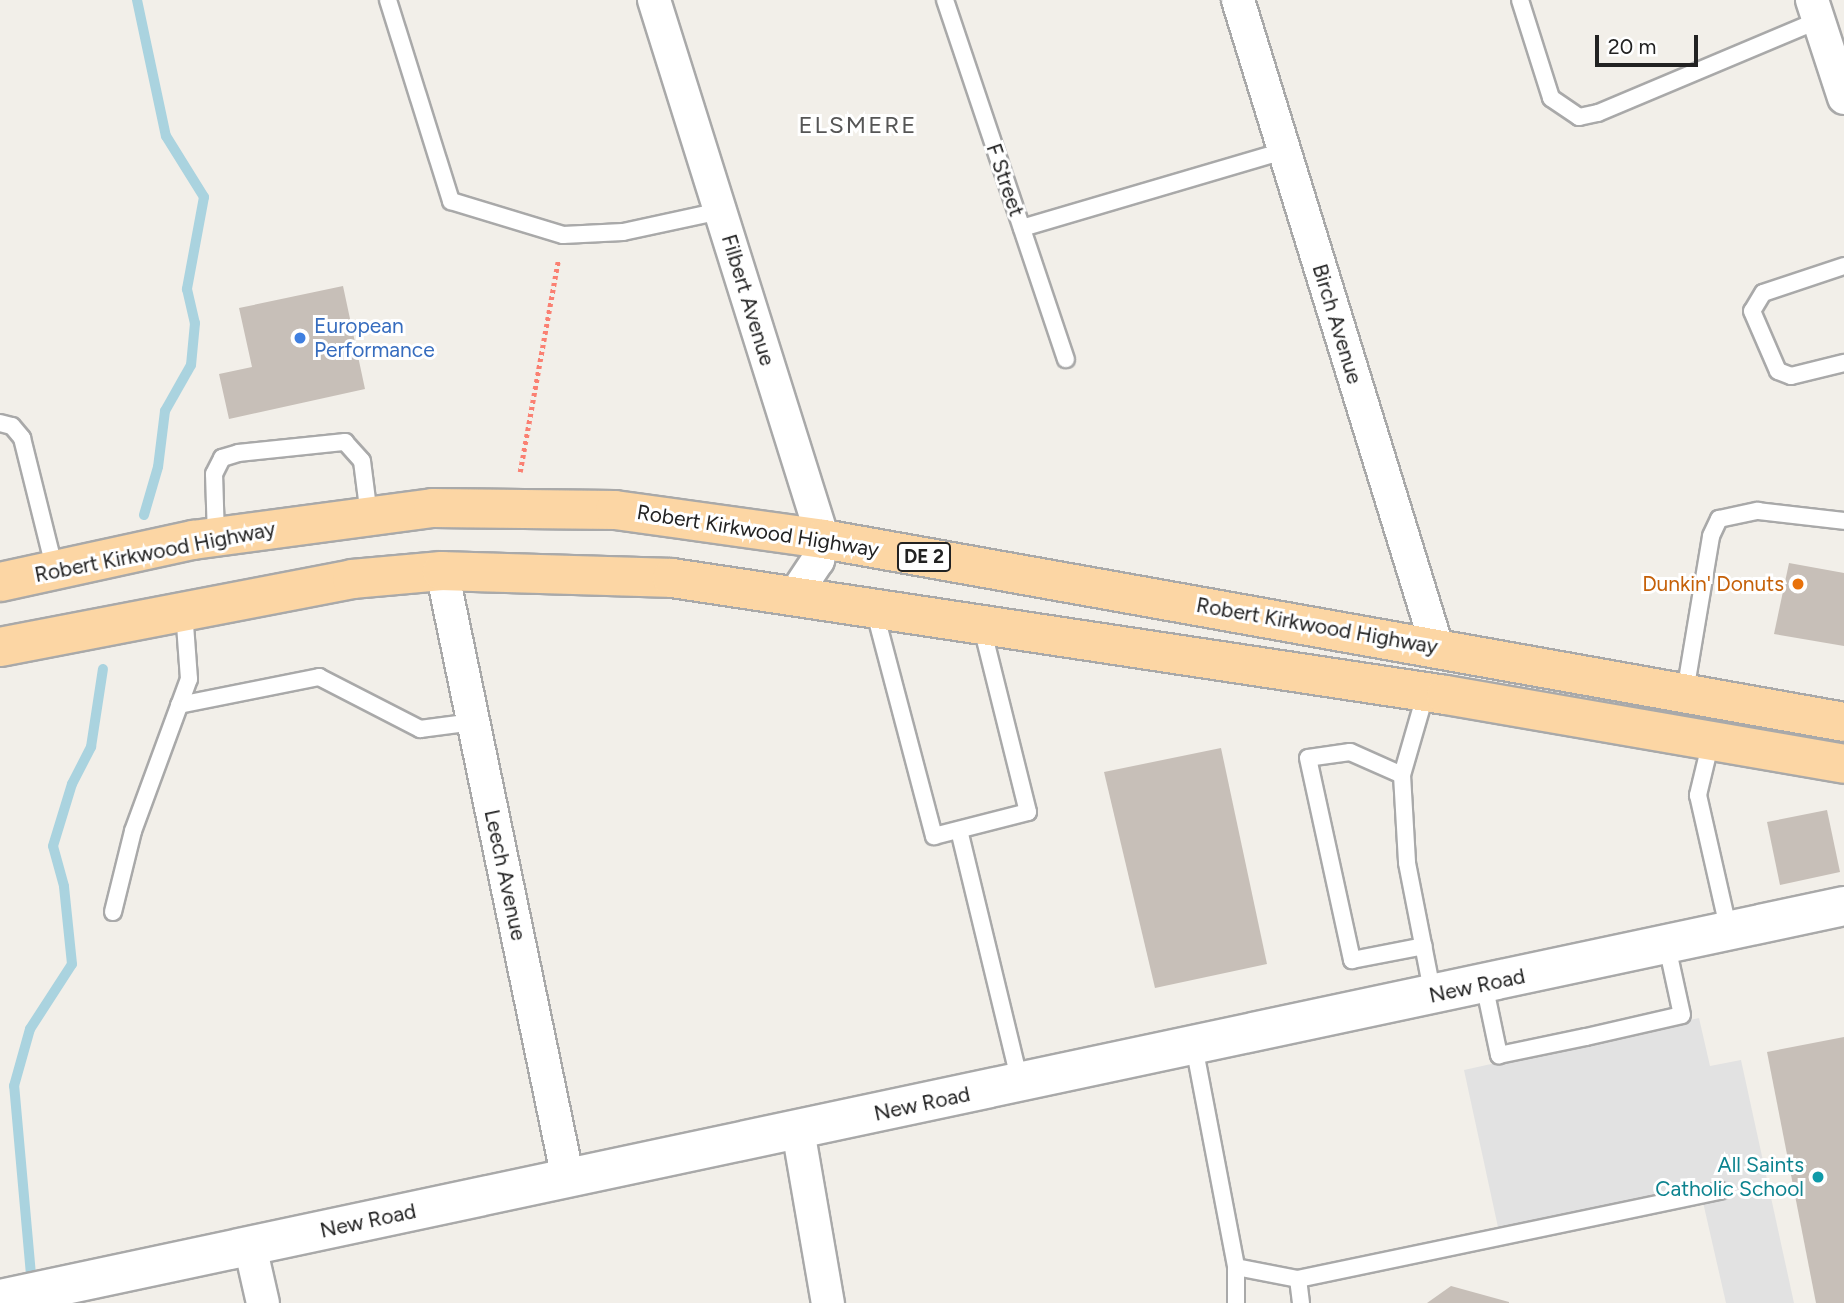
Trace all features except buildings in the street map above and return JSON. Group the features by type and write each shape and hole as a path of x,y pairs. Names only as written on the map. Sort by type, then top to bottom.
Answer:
{"main road":[{"name":"Robert Kirkwood Highway","path":"0,582 216,537 433,508 615,510 823,539 1844,722"},
{"path":"0,647 184,609 352,579 442,571 672,578 1426,692 1711,741 1837,770"}],"street":[{"name":"Filbert Avenue","path":"654,0 823,539"},
{"name":"Birch Avenue","path":"1238,0 1437,647"},
{"path":"1815,10 1844,98"},
{"path":"794,596 818,560 823,539"},
{"name":"Leech Avenue","path":"442,571 568,1178"},
{"name":"New Road","path":"0,1299 1677,944 1844,906"},
{"path":"798,1130 828,1303"},
{"path":"250,1246 263,1303"}],"lane":[{"path":"388,0 451,201 563,235 624,232 720,211"},
{"name":"F Street","path":"945,0 1066,359"},
{"path":"1520,0 1551,98 1578,117 1598,113 1815,10"},
{"path":"1022,228 1284,151"},
{"path":"1844,266 1763,293 1752,311 1778,371 1791,376 1844,363"},
{"path":"0,423 12,426 22,438 55,570"},
{"path":"216,537 214,474 222,458 238,453 345,442 362,461 369,516"},
{"path":"1685,692 1711,536 1719,519 1758,511 1844,521"},
{"path":"113,912 133,831 189,679 184,609"},
{"path":"874,609 934,836 1028,812 981,624"},
{"path":"179,705 319,677 420,729 474,722"},
{"path":"1426,692 1402,775 1407,863 1433,995"},
{"path":"1711,741 1699,794 1729,932"},
{"path":"1402,775 1350,752 1308,758 1352,961 1424,946"},
{"path":"959,830 1020,1083"},
{"path":"1484,984 1499,1055 1586,1037 1682,1015 1677,944"},
{"path":"1194,1046 1236,1267 1236,1303"},
{"path":"1236,1267 1298,1279 1720,1191"},
{"path":"1298,1279 1301,1303"}],"path":[{"path":"514,508 563,235"}],"shaded area":[{"path":"1699,1018 1710,1066 1741,1060 1794,1303 1726,1303 1700,1189 1499,1232 1464,1070"}],"waterway":[{"path":"137,0 166,136 204,197 187,289 195,323 191,365 165,411 158,467 144,515"},
{"path":"32,1286 14,1086 30,1029 72,964 64,886 53,846 72,784 91,747 103,669"}],"place":[{"name":"European Performance","path":"300,338"},
{"name":"Dunkin' Donuts","path":"1798,584"},
{"name":"All Saints Catholic School","path":"1818,1177"}],"district":[{"name":"ELSMERE","path":"858,125"}]}
